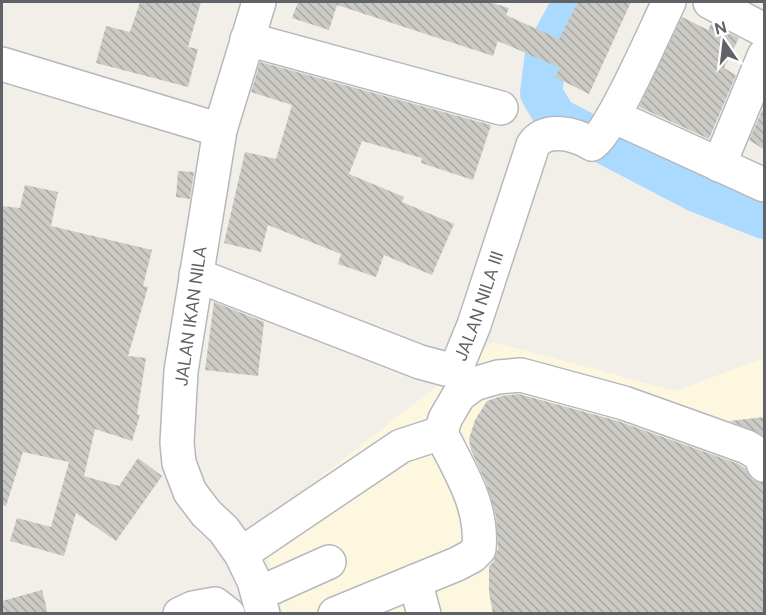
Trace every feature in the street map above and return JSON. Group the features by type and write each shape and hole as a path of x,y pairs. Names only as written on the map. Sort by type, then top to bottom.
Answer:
{"street":[{"name":"JALAN IKAN NILA","path":"253,583 224,530 206,513 190,492 179,464 177,443 181,371 220,130 259,2"},
{"path":"669,2 610,122 765,185"},
{"path":"710,2 765,30"},
{"path":"246,39 501,108"},
{"path":"719,165 765,56"},
{"path":"2,64 220,130"},
{"name":"JALAN NILA III","path":"196,274 436,368 452,368 458,364 474,325 532,145 537,138 550,134 579,138 592,144 610,122"},
{"path":"350,611 457,564 472,556 479,549 479,519 472,495 441,433 448,412 459,395 474,384 498,377 521,375 624,403 747,447 760,455 765,465"},
{"path":"180,614 193,608 221,609 253,583 401,446 441,433"},
{"path":"253,583 328,562"},
{"path":"415,581 424,614"}],"shaded area":[{"path":"493,342 675,391 764,358 764,613 283,613 258,526"}],"building":[{"path":"140,2 201,2 188,47 198,49 188,87 96,63 106,26 130,32"},
{"path":"298,2 489,2 509,8 506,15 559,39 578,2 631,2 589,94 555,77 560,68 498,41 493,56 337,5 329,30 292,18"},
{"path":"682,17 708,30 711,24 739,38 724,68 736,75 709,139 639,107"},
{"path":"260,62 491,125 473,180 421,163 422,158 362,141 349,174 404,197 402,202 454,224 432,275 384,255 376,277 338,264 341,254 268,225 261,252 224,243 245,152 276,159 292,105 251,92"},
{"path":"765,104 765,150 749,140"},
{"path":"178,171 194,172 190,199 176,197"},
{"path":"25,185 58,192 51,226 152,250 143,286 148,287 128,356 146,358 137,414 140,415 132,441 95,429 84,476 119,486 138,458 162,476 116,541 76,513 64,556 10,541 17,518 51,527 69,462 23,452 6,506 2,505 2,206 20,208"},
{"path":"214,302 264,322 258,376 205,370"},
{"path":"519,394 618,421 739,464 745,468 753,480 765,483 765,614 493,614 489,592 489,566 498,549 496,516 469,439 475,420 487,401 501,396"},
{"path":"765,417 765,436 730,421"},
{"path":"42,590 48,614 2,614 2,601"}],"waterway":[{"path":"574,2 546,53 541,93 556,118 696,191 764,218"}]}
